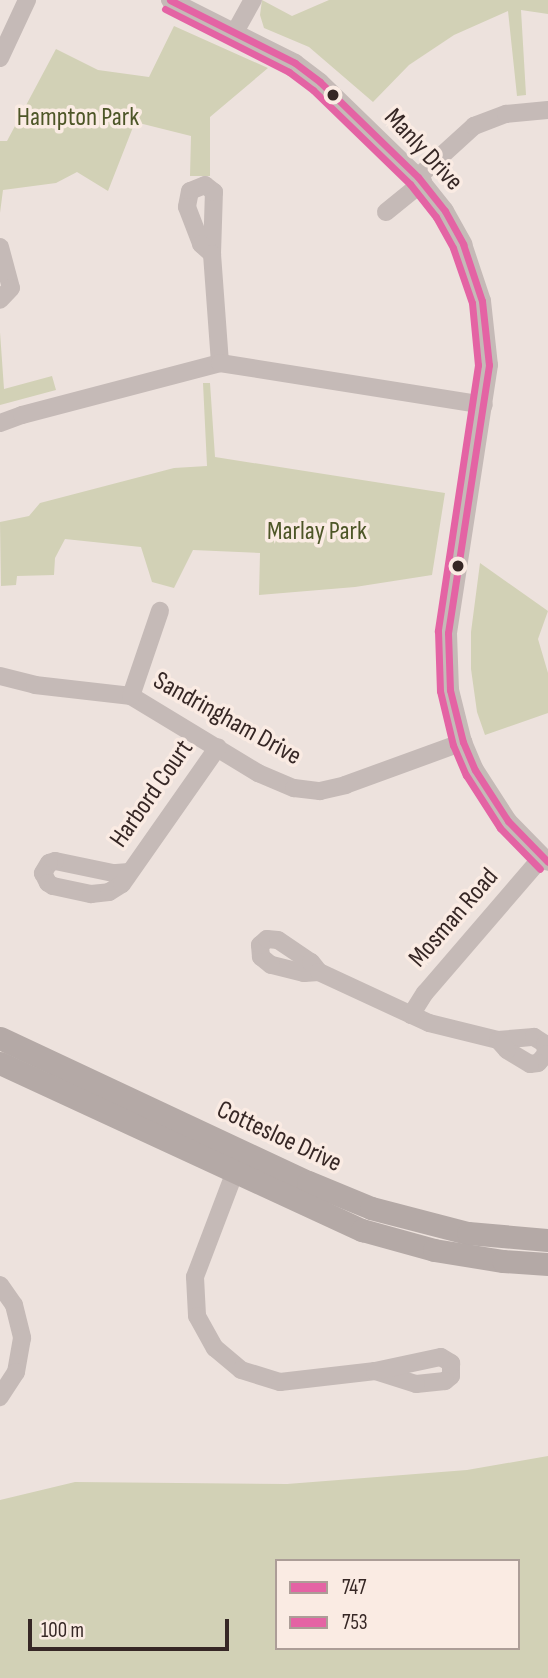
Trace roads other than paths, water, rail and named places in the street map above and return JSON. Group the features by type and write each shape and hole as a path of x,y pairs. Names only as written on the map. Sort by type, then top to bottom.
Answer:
{"main road":[{"name":"Cottesloe Drive","path":"0,1038 344,1198 401,1218 487,1236 548,1240"},
{"name":"Cottesloe Drive","path":"0,1063 316,1211 384,1237 479,1258 548,1264"}],"street":[{"path":"0,58 27,0"},
{"name":"Manly Drive","path":"170,0 295,63 312,76 420,179 445,211 463,244 482,301 489,365 448,632 450,690 463,742 490,796 545,860"},
{"path":"235,32 253,0"},
{"path":"386,212 474,126 506,114 548,110"},
{"path":"0,247 11,288 0,300"},
{"path":"212,254 220,363"},
{"path":"0,423 220,363 484,405"},
{"path":"131,696 160,611"},
{"name":"Sandringham Drive","path":"0,676 35,685 131,696 258,773 294,788 320,791 345,785 463,742"},
{"name":"Harbord Court","path":"129,872 218,747"},
{"name":"Mosman Road","path":"411,1015 425,993 545,860"},
{"path":"318,972 447,1030 498,1040"},
{"path":"243,1151 195,1277 197,1316 215,1348 241,1370 280,1382 375,1371"},
{"path":"0,1284 15,1305 22,1338 16,1372 0,1397"}],"park label":[{"name":"Hampton Park","path":"78,118"},
{"name":"Marlay Park","path":"317,532"}]}
